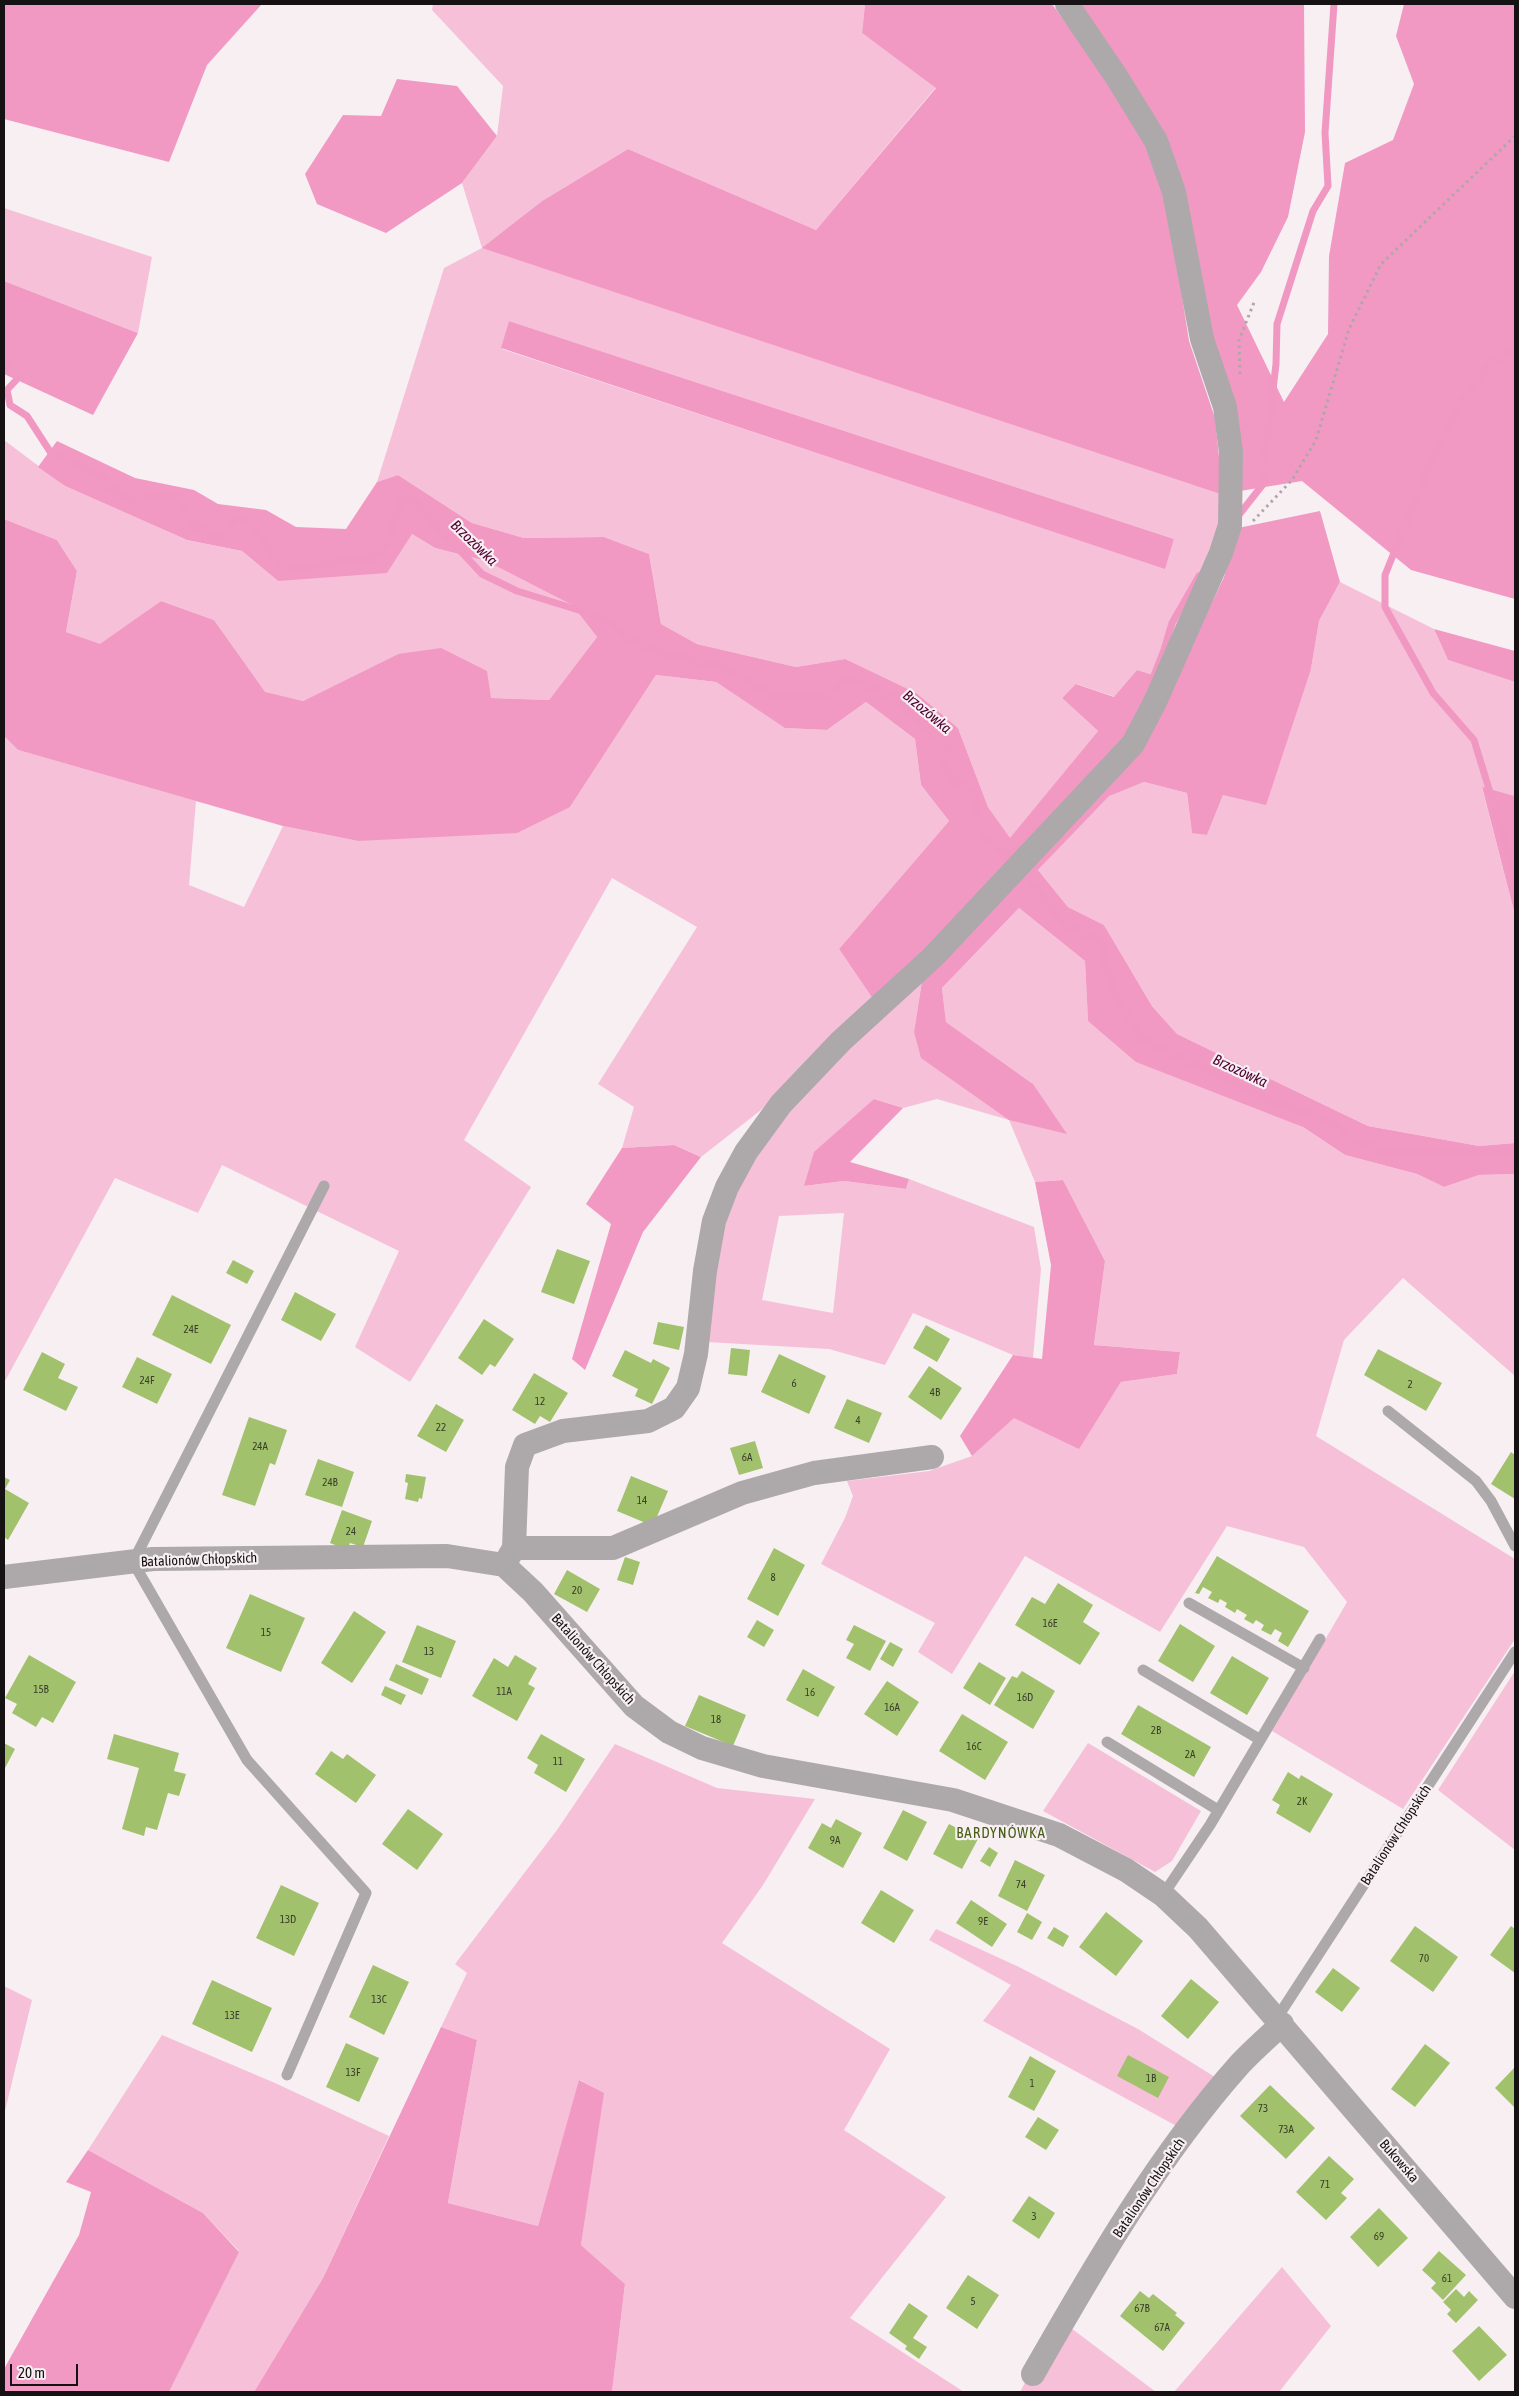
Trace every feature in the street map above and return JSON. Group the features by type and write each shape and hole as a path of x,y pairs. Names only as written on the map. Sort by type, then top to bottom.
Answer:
{"street":[{"path":"932,1457 814,1473 742,1493 613,1548 509,1556 517,1466 525,1445 563,1431 648,1421 674,1408 688,1388 696,1354 705,1271 714,1221 727,1187 746,1152 781,1104 841,1041 933,957 1109,772 1133,744 1155,702 1221,553 1230,525 1231,452 1225,407 1202,339 1174,192 1156,141 1116,76 1067,4"},
{"name":"Batalionów Chłopskich","path":"4,1577 153,1559 509,1556 533,1592 634,1706 669,1732 702,1748 763,1766 953,1800 1001,1815 1059,1835 1126,1870 1163,1895 1198,1928 1279,2021 1242,2062 1190,2127 1109,2246 1033,2374"},
{"name":"Bukowska","path":"1279,2021 1515,2298"}],"lane":[{"path":"287,2075 366,1893 247,1760 133,1562 324,1186"},
{"path":"1388,1412 1476,1481 1491,1501 1515,1546"},
{"path":"1189,1603 1304,1668"},
{"path":"1163,1895 1218,1810 1320,1639"},
{"name":"Batalionów Chłopskich","path":"1279,2021 1515,1652"},
{"path":"1143,1670 1260,1739"},
{"path":"1107,1742 1218,1810"}],"path":[{"path":"1247,526 1292,480 1316,440 1349,329 1381,264 1515,136"},
{"path":"1225,407 1240,401 1239,340 1254,300"}],"shaded area":[{"path":"4,4 262,4 207,65 169,162 4,119"},
{"path":"433,4 865,4 862,33 936,87 816,230 628,149 542,201 483,248 1223,495 1223,537 1156,677 1137,670 1115,697 1077,684 1062,698 1098,731 1010,839 988,807 958,728 845,659 796,667 697,644 661,624 649,554 604,537 524,538 472,523 398,475 377,482 444,268 482,248 462,183 497,136 503,86 432,10","holes":["509,321 1174,539 1164,568 502,349"]},
{"path":"865,4 1052,4 1111,84 1149,145 1166,195 1189,341 1215,418 1223,495 482,248 542,201 628,149 816,230 936,88 862,33"},
{"path":"1079,4 1304,4 1305,132 1288,217 1261,272 1237,305 1284,402 1328,334 1329,256 1345,163 1393,140 1414,84 1396,36 1404,4 1515,4 1515,599 1411,570 1302,481 1240,491 1209,334 1186,195"},
{"path":"397,79 457,86 497,136 462,183 386,233 317,204 305,174 343,115 381,116"},
{"path":"4,208 152,257 138,333 4,281"},
{"path":"4,281 138,333 93,415 4,374"},
{"path":"509,321 1174,539 1165,569 501,348"},
{"path":"4,440 65,486 187,540 242,551 278,581 412,534 435,548 486,561 572,605 597,637 549,700 491,698 398,654 303,701 265,693 214,620 161,601 100,645 66,632 77,571 57,540 4,519"},
{"path":"57,441 135,478 194,490 218,504 266,510 296,527 346,529 377,482 398,475 472,523 524,538 604,537 649,554 661,624 697,644 796,667 845,659 916,693 958,728 988,807 1010,838 1098,731 1062,698 1076,684 1114,697 1137,670 1174,682 1224,577 1238,528 1320,511 1340,582 1319,621 1311,669 1266,805 1223,795 1207,835 1192,833 1187,793 1144,782 1109,796 1038,870 1068,907 1104,925 1152,1006 1177,1034 1368,1126 1479,1146 1515,1143 1515,1174 1479,1175 1444,1187 1417,1174 1345,1155 1303,1127 1136,1062 1088,1021 1085,961 1019,908 942,988 946,1022 1033,1084 1067,1134 1009,1120 921,1058 914,1032 922,981 873,999 839,949 949,821 921,785 915,739 866,702 827,730 785,728 716,682 656,675 570,807 517,833 358,841 283,826 18,750 4,736 4,519 57,540 77,571 66,632 100,644 161,601 214,620 265,692 303,701 398,654 441,648 487,671 491,698 549,700 597,637 572,605 486,561 435,548 412,534 387,573 278,581 242,551 187,540 65,486 38,467"},
{"path":"1340,582 1434,629 1448,660 1515,682 1515,796 1482,788 1515,915 1515,1143 1479,1146 1368,1126 1177,1034 1152,1006 1104,925 1068,907 1038,870 1109,795 1144,782 1187,793 1192,832 1207,835 1223,795 1311,669 1319,621"},
{"path":"1434,629 1515,651 1515,682 1448,660"},
{"path":"656,675 716,682 786,728 827,730 866,702 915,739 921,785 949,821 839,949 873,999 761,1110 701,1157 674,1145 622,1148 634,1107 598,1084 697,927 612,878 464,1140 531,1187 410,1382 355,1347 399,1251 222,1165 198,1213 115,1178 4,1383 4,736 18,750 196,801 189,885 244,907 283,826 358,841 570,807"},
{"path":"1482,787 1515,796 1515,915"},
{"path":"1019,908 1085,961 1088,1021 1303,1127 1345,1155 1417,1174 1444,1187 1479,1175 1515,1174 1515,1376 1403,1278 1344,1340 1316,1436 1515,1559 1515,1639 1403,1809 1272,1731 1347,1602 1304,1547 1227,1526 1160,1632 1025,1556 952,1674 918,1652 935,1623 821,1564 845,1518 853,1496 847,1481 929,1471 972,1456 1014,1417 1079,1448 1121,1382 1177,1374 1180,1352 1094,1345 1105,1261 1063,1180 1035,1182 1009,1120 937,1099 903,1108 874,1099 805,1186 844,1181 906,1189 909,1179 1034,1227 1041,1269 1033,1358 1013,1355 913,1313 885,1365 829,1349 707,1342 713,1270 733,1190 789,1110 852,1044 922,981 914,1032 1033,1084 946,1022 942,988","holes":["844,1213 833,1313 762,1300 779,1216"]},
{"path":"874,1099 903,1108 850,1162 909,1179 906,1189 844,1181 804,1186 814,1152"},
{"path":"674,1145 701,1157 643,1232 585,1370 572,1359 611,1224 586,1204 622,1148"},
{"path":"1063,1180 1105,1261 1094,1345 1180,1352 1177,1374 1121,1382 1079,1449 1014,1418 972,1456 960,1436 1013,1355 1042,1359 1051,1265 1035,1182"},
{"path":"1515,1671 1515,1850 1438,1790"},
{"path":"1088,1743 1201,1811 1172,1861 1155,1872 1043,1811"},
{"path":"615,1744 717,1788 815,1799 763,1885 722,1943 890,2049 844,2130 946,2197 850,2318 964,2392 612,2392 625,2284 581,2245 603,2093 580,2080 538,2226 448,2203 477,2040 441,2027 467,1973 455,1964 557,1830"},
{"path":"936,1929 1019,1967 1138,2029 1223,2082 1184,2130 983,2021 1011,1985 929,1940"},
{"path":"4,1986 32,2000 4,2115"},
{"path":"441,2027 477,2040 448,2203 538,2226 579,2080 604,2093 581,2245 625,2284 612,2392 254,2392 323,2278"},
{"path":"162,2035 275,2083 389,2136 323,2278 254,2392 169,2392 239,2251 203,2213 88,2150"},
{"path":"88,2150 203,2213 239,2252 169,2392 4,2392 4,2369 79,2235 91,2192 66,2182"},
{"path":"1282,2267 1331,2326 1279,2392 1174,2392"},
{"path":"1059,2319 1156,2392 1020,2392"}],"building":[{"path":"557,1249 590,1261 574,1304 541,1292"},
{"path":"233,1260 254,1271 247,1284 226,1273"},
{"path":"295,1292 336,1314 321,1341 281,1320"},
{"path":"172,1295 231,1325 211,1364 152,1335"},
{"path":"484,1319 514,1339 495,1367 490,1364 482,1375 458,1358"},
{"path":"658,1322 684,1327 679,1350 653,1344"},
{"path":"926,1325 950,1339 937,1362 913,1348"},
{"path":"731,1348 750,1350 747,1376 728,1374"},
{"path":"1378,1349 1442,1383 1426,1411 1364,1375"},
{"path":"625,1350 651,1363 653,1359 670,1368 652,1404 635,1396 638,1389 612,1376"},
{"path":"42,1352 65,1364 58,1378 78,1387 66,1411 23,1390"},
{"path":"779,1354 826,1376 809,1414 761,1392"},
{"path":"137,1357 172,1374 157,1404 122,1387"},
{"path":"929,1366 962,1388 941,1420 908,1397"},
{"path":"534,1373 568,1393 550,1422 540,1416 535,1424 512,1410"},
{"path":"847,1399 882,1413 869,1443 834,1428"},
{"path":"436,1404 464,1420 446,1452 417,1436"},
{"path":"249,1417 287,1430 275,1465 270,1463 255,1506 222,1495"},
{"path":"755,1441 763,1468 739,1475 730,1448"},
{"path":"1511,1452 1515,1455 1515,1499 1491,1484"},
{"path":"318,1459 354,1472 342,1507 305,1495"},
{"path":"406,1474 426,1477 422,1499 419,1498 418,1502 405,1499 408,1483 405,1482"},
{"path":"631,1476 668,1491 653,1526 617,1511"},
{"path":"4,1477 10,1480 5,1489 29,1503 8,1540 4,1537"},
{"path":"342,1510 372,1521 363,1547 350,1543 347,1550 330,1543"},
{"path":"774,1548 805,1565 778,1616 747,1599"},
{"path":"1217,1556 1309,1611 1288,1647 1278,1641 1282,1633 1275,1629 1271,1635 1261,1630 1264,1625 1256,1620 1253,1624 1244,1619 1247,1615 1237,1609 1235,1613 1225,1607 1227,1603 1220,1599 1218,1603 1208,1598 1212,1592 1203,1587 1199,1594 1195,1593"},
{"path":"625,1557 640,1562 633,1585 617,1580"},
{"path":"567,1570 600,1589 587,1612 554,1594"},
{"path":"1058,1583 1093,1605 1083,1622 1100,1633 1080,1665 1015,1625 1032,1597 1045,1604"},
{"path":"250,1594 305,1618 281,1672 226,1648"},
{"path":"354,1611 386,1632 352,1683 321,1663"},
{"path":"757,1620 774,1630 764,1647 747,1637"},
{"path":"1180,1624 1215,1646 1193,1682 1158,1661"},
{"path":"417,1625 456,1641 441,1678 402,1662"},
{"path":"854,1625 886,1641 870,1671 846,1658 854,1644 846,1640"},
{"path":"890,1642 903,1649 893,1667 880,1659"},
{"path":"29,1655 76,1682 53,1723 42,1717 36,1727 12,1713 17,1704 5,1698"},
{"path":"515,1655 537,1668 528,1684 535,1688 517,1721 472,1696 494,1658 508,1667"},
{"path":"1232,1656 1269,1678 1247,1715 1210,1693"},
{"path":"979,1662 1006,1678 990,1705 963,1688"},
{"path":"396,1664 429,1679 422,1695 389,1680"},
{"path":"803,1669 835,1687 818,1717 786,1700"},
{"path":"1022,1671 1055,1691 1033,1729 994,1705 1012,1676 1017,1678"},
{"path":"887,1681 919,1702 897,1736 864,1714"},
{"path":"385,1686 406,1695 401,1705 381,1695"},
{"path":"699,1695 746,1715 733,1746 685,1726"},
{"path":"1138,1705 1211,1747 1194,1777 1121,1734"},
{"path":"962,1714 1008,1742 985,1780 939,1751"},
{"path":"114,1734 179,1753 174,1771 186,1774 179,1796 168,1793 157,1830 146,1827 144,1836 122,1829 139,1768 107,1759"},
{"path":"541,1734 585,1759 566,1792 534,1773 538,1765 527,1758"},
{"path":"4,1743 15,1749 4,1770"},
{"path":"331,1751 343,1759 347,1754 376,1775 356,1803 315,1774"},
{"path":"1288,1772 1299,1779 1301,1775 1333,1794 1310,1833 1276,1813 1280,1805 1272,1800"},
{"path":"408,1809 443,1834 417,1870 382,1844"},
{"path":"903,1810 927,1822 907,1861 883,1848"},
{"path":"836,1819 862,1833 843,1868 808,1848 822,1823 831,1828"},
{"path":"949,1824 978,1839 962,1869 933,1854"},
{"path":"989,1847 998,1853 990,1867 980,1861"},
{"path":"1015,1860 1045,1875 1027,1911 998,1896"},
{"path":"281,1885 319,1903 294,1956 256,1938"},
{"path":"881,1890 914,1910 894,1943 861,1923"},
{"path":"971,1900 1007,1924 992,1947 956,1923"},
{"path":"1106,1912 1143,1941 1116,1976 1079,1947"},
{"path":"1027,1913 1042,1922 1032,1940 1017,1932"},
{"path":"1415,1926 1458,1957 1433,1992 1390,1961"},
{"path":"1511,1926 1515,1929 1515,1973 1490,1955"},
{"path":"1054,1927 1069,1936 1063,1947 1047,1938"},
{"path":"373,1965 409,1982 384,2035 349,2017"},
{"path":"1333,1968 1360,1988 1342,2012 1315,1992"},
{"path":"1191,1979 1219,2002 1188,2039 1161,2016"},
{"path":"212,1980 272,2008 252,2052 192,2024"},
{"path":"346,2043 379,2058 359,2102 326,2087"},
{"path":"1425,2044 1450,2063 1415,2107 1391,2089"},
{"path":"1128,2055 1169,2077 1158,2098 1117,2076"},
{"path":"1030,2056 1056,2071 1034,2111 1008,2097"},
{"path":"1515,2067 1515,2108 1495,2088"},
{"path":"1270,2085 1315,2128 1286,2159 1240,2116"},
{"path":"1038,2117 1059,2130 1046,2150 1025,2137"},
{"path":"1329,2156 1354,2179 1341,2193 1347,2198 1326,2220 1296,2192"},
{"path":"1029,2196 1055,2213 1039,2239 1012,2221"},
{"path":"1379,2208 1408,2238 1378,2267 1350,2237"},
{"path":"1439,2251 1466,2275 1443,2300 1431,2288 1436,2283 1422,2270"},
{"path":"968,2275 999,2295 977,2329 946,2308"},
{"path":"1456,2289 1464,2297 1469,2291 1478,2300 1456,2323 1447,2314 1451,2310 1443,2302"},
{"path":"1140,2291 1149,2298 1153,2294 1177,2313 1175,2315 1185,2323 1163,2351 1120,2316"},
{"path":"909,2303 928,2316 913,2338 927,2347 919,2359 905,2349 907,2346 889,2333"},
{"path":"1479,2326 1507,2355 1479,2381 1452,2351"}],"waterway":[{"path":"1238,516 1264,483 1267,472 1266,449 1276,364 1277,324 1313,211 1328,186 1325,133 1334,4"},
{"path":"1515,349 1490,364 1459,404 1428,469 1385,575 1385,607 1433,693 1474,740 1515,874"},
{"name":"Brzozówka","path":"4,362 18,378 7,390 10,405 27,416 51,453 102,477 114,490 134,501 155,494 179,497 193,523 210,535 227,533 235,518 249,521 281,565 298,568 371,558 388,543 402,499 413,500 482,574 517,591 585,612 609,622 628,638 658,652 720,666 777,697 829,694 846,679 875,689 889,696 902,706 948,748 946,765 951,778 972,791 982,833 1007,857 1009,863"},
{"path":"1153,678 1172,623 1199,576"},
{"path":"1007,857 1041,825"},
{"name":"Brzozówka","path":"1033,886 1064,924 1100,941 1112,989 1141,1039 1266,1098 1338,1126 1346,1138 1393,1154 1515,1153"}],"district":[{"name":"BARDYNÓWKA","path":"1001,1833"}]}
